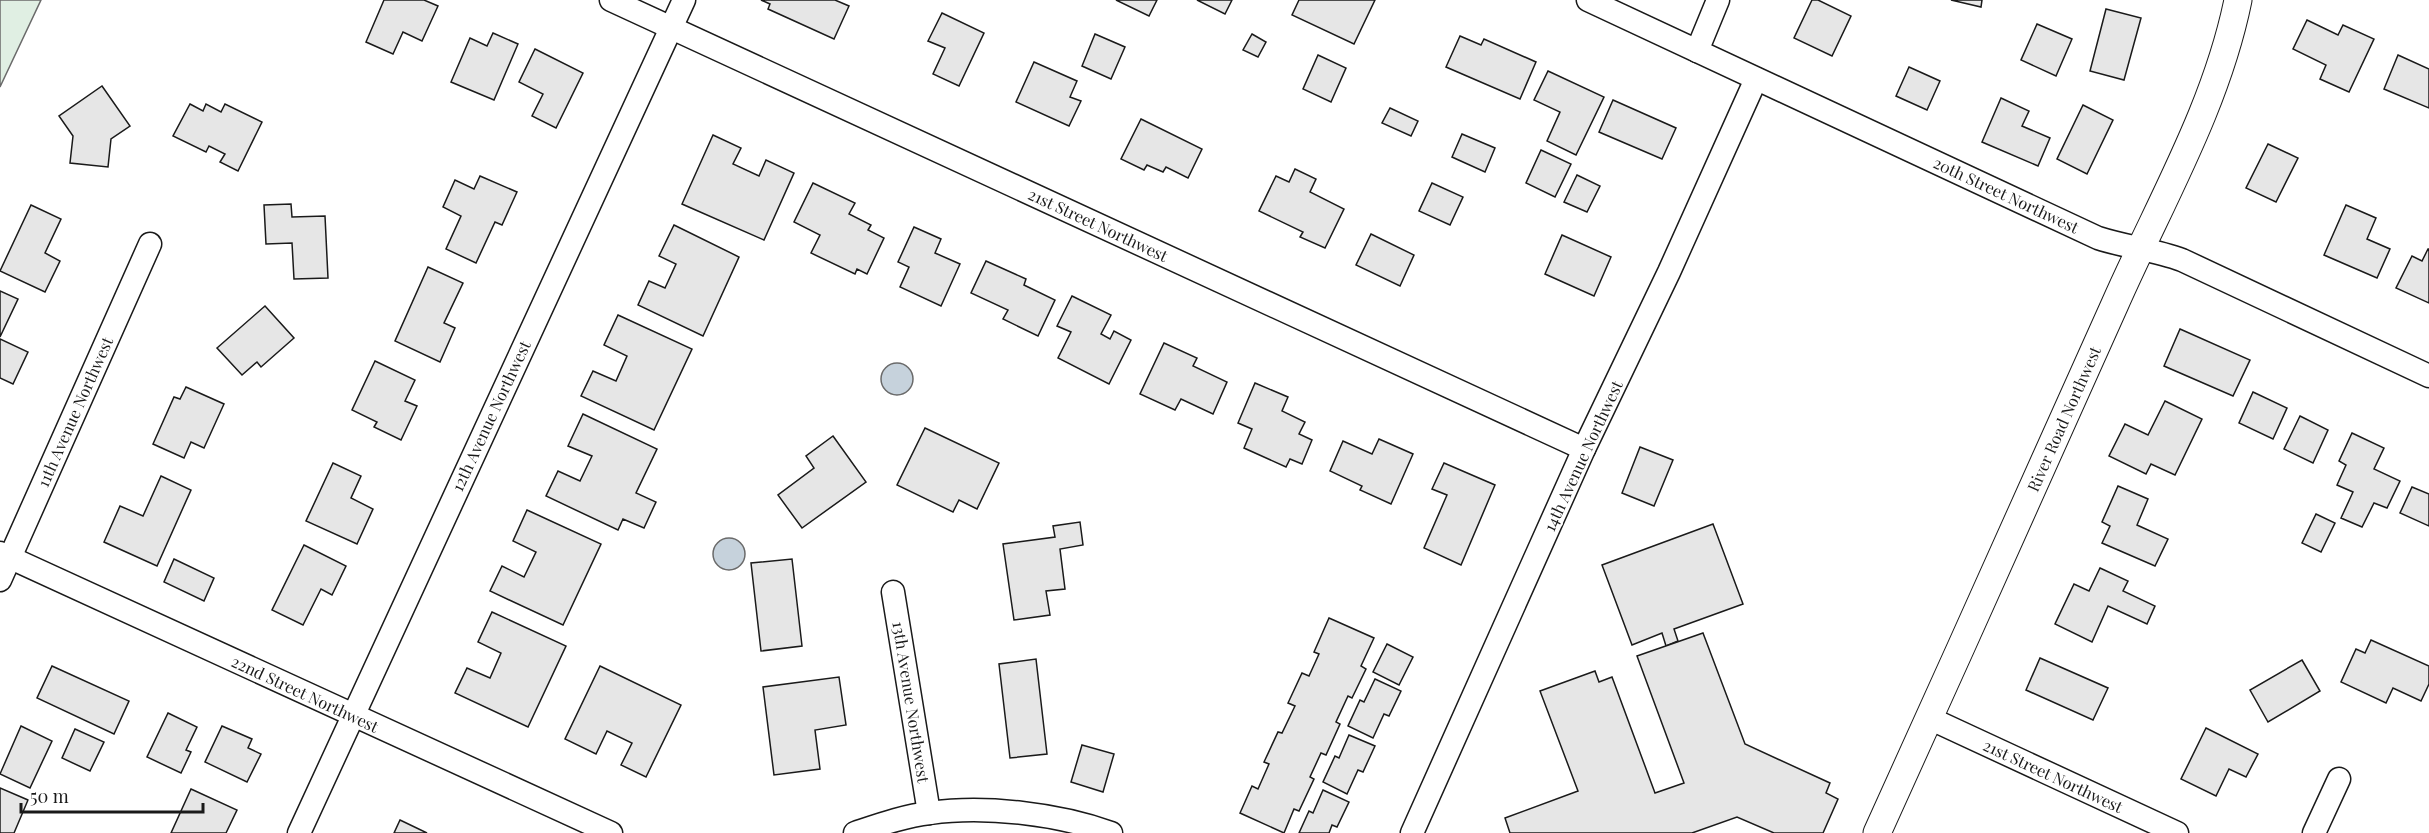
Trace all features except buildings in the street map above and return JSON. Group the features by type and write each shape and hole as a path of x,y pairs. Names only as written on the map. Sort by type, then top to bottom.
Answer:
{"street":[{"name":"21st Street Northwest","path":"611,0 1584,450"},
{"name":"12th Avenue Northwest","path":"299,833 684,0"},
{"name":"20th Street Northwest","path":"1588,0 2098,238 2139,249 2162,252 2182,260 2429,376"},
{"path":"1697,51 1718,0"},
{"name":"River Road Northwest","path":"1877,833 2139,249 2209,99 2226,51 2238,0"},
{"name":"14th Avenue Northwest","path":"1412,833 1584,450 1669,272 1756,79"},
{"name":"11th Avenue Northwest","path":"0,580 5,556 150,244"},
{"name":"22nd Street Northwest","path":"5,556 611,833"},
{"name":"13th Avenue Northwest","path":"893,592 929,813"},
{"name":"21st Street Northwest","path":"1929,718 2177,833"},
{"path":"2314,833 2339,780"},
{"path":"855,833 929,813 968,810 1058,819 1111,833"}],"green space":[{"path":"0,0 41,0 0,87"}],"shaded area":[{"path":"897,363 908,368 913,379 908,390 897,395 886,390 881,379 886,368"},
{"path":"729,538 741,542 745,554 741,566 729,570 717,566 713,554 717,542"}]}
